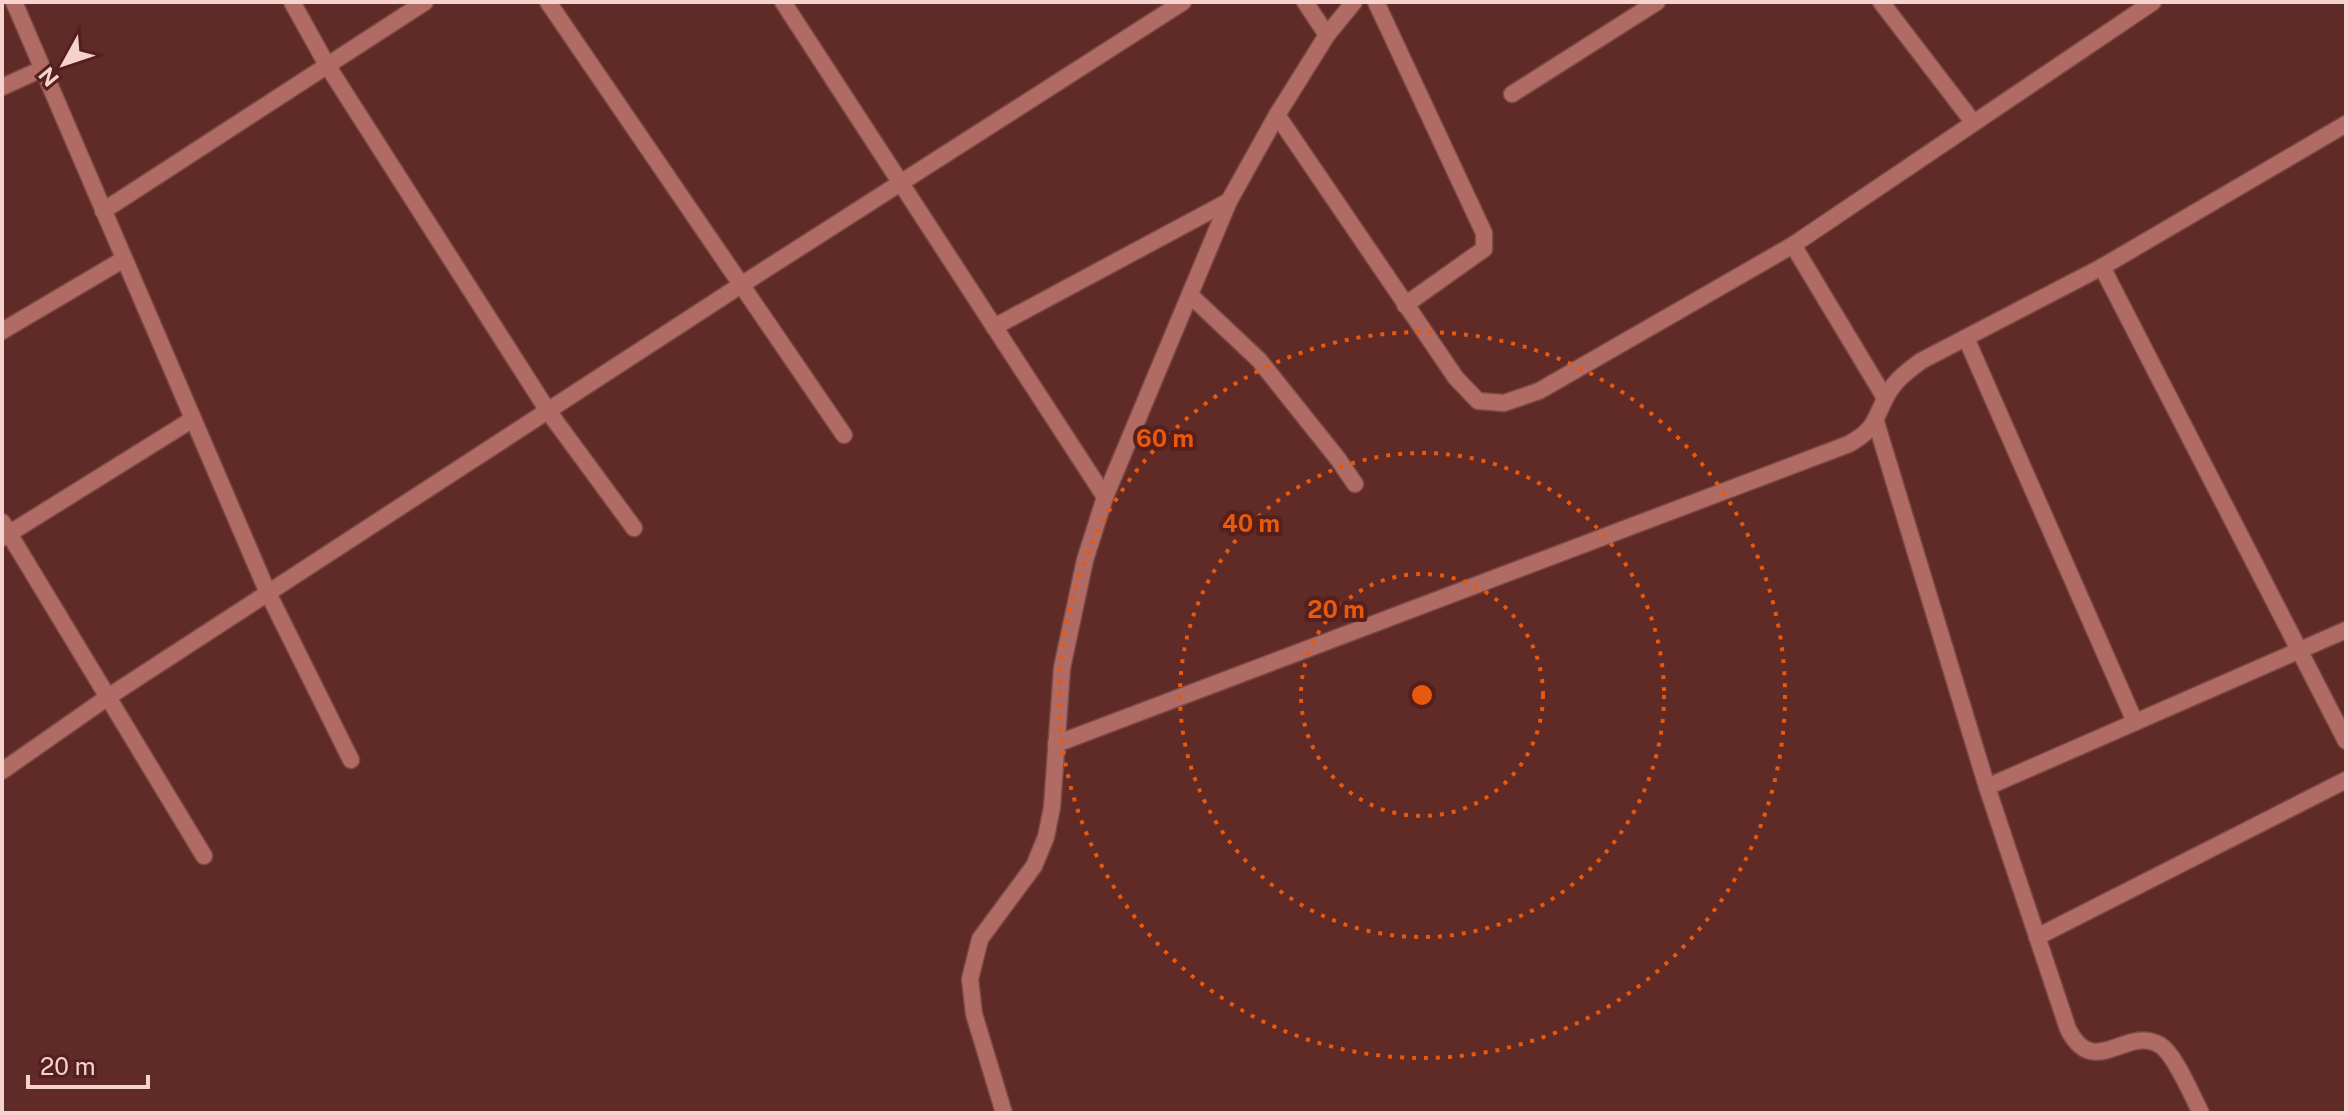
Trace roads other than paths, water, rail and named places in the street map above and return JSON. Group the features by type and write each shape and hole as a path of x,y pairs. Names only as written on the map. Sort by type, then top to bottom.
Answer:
{"street":[{"path":"14,2 268,593 351,760"},
{"path":"292,2 327,65 548,411 634,528"},
{"path":"103,211 425,2"},
{"path":"548,2 844,435"},
{"path":"783,2 1105,497"},
{"path":"2,771 108,697 900,182 1183,2"},
{"path":"1305,2 1327,35"},
{"path":"1004,1113 974,1014 970,979 980,939 1034,866 1046,837 1052,807 1062,668 1085,560 1105,497 1229,201 1327,35 1354,2"},
{"path":"1376,2 1484,233 1484,249 1405,305"},
{"path":"1512,94 1657,2"},
{"path":"1881,2 1973,122"},
{"path":"1277,115 1456,378 1478,401 1504,403 1539,391 1793,245 2153,2"},
{"path":"2,87 42,69"},
{"path":"1056,744 1849,444 1876,422 1885,398 1899,378 1921,361 2102,267 2346,124"},
{"path":"994,327 1229,201"},
{"path":"1793,245 1885,398"},
{"path":"2,331 124,259"},
{"path":"2102,267 2346,741"},
{"path":"1190,295 1259,360 1355,484"},
{"path":"1966,338 2135,722"},
{"path":"193,419 4,531 204,856"},
{"path":"1876,422 1987,787 2074,1042 2085,1051 2100,1052 2148,1041 2161,1045 2171,1057 2201,1113"},
{"path":"1987,787 2346,630"},
{"path":"2037,937 2346,780"}]}
